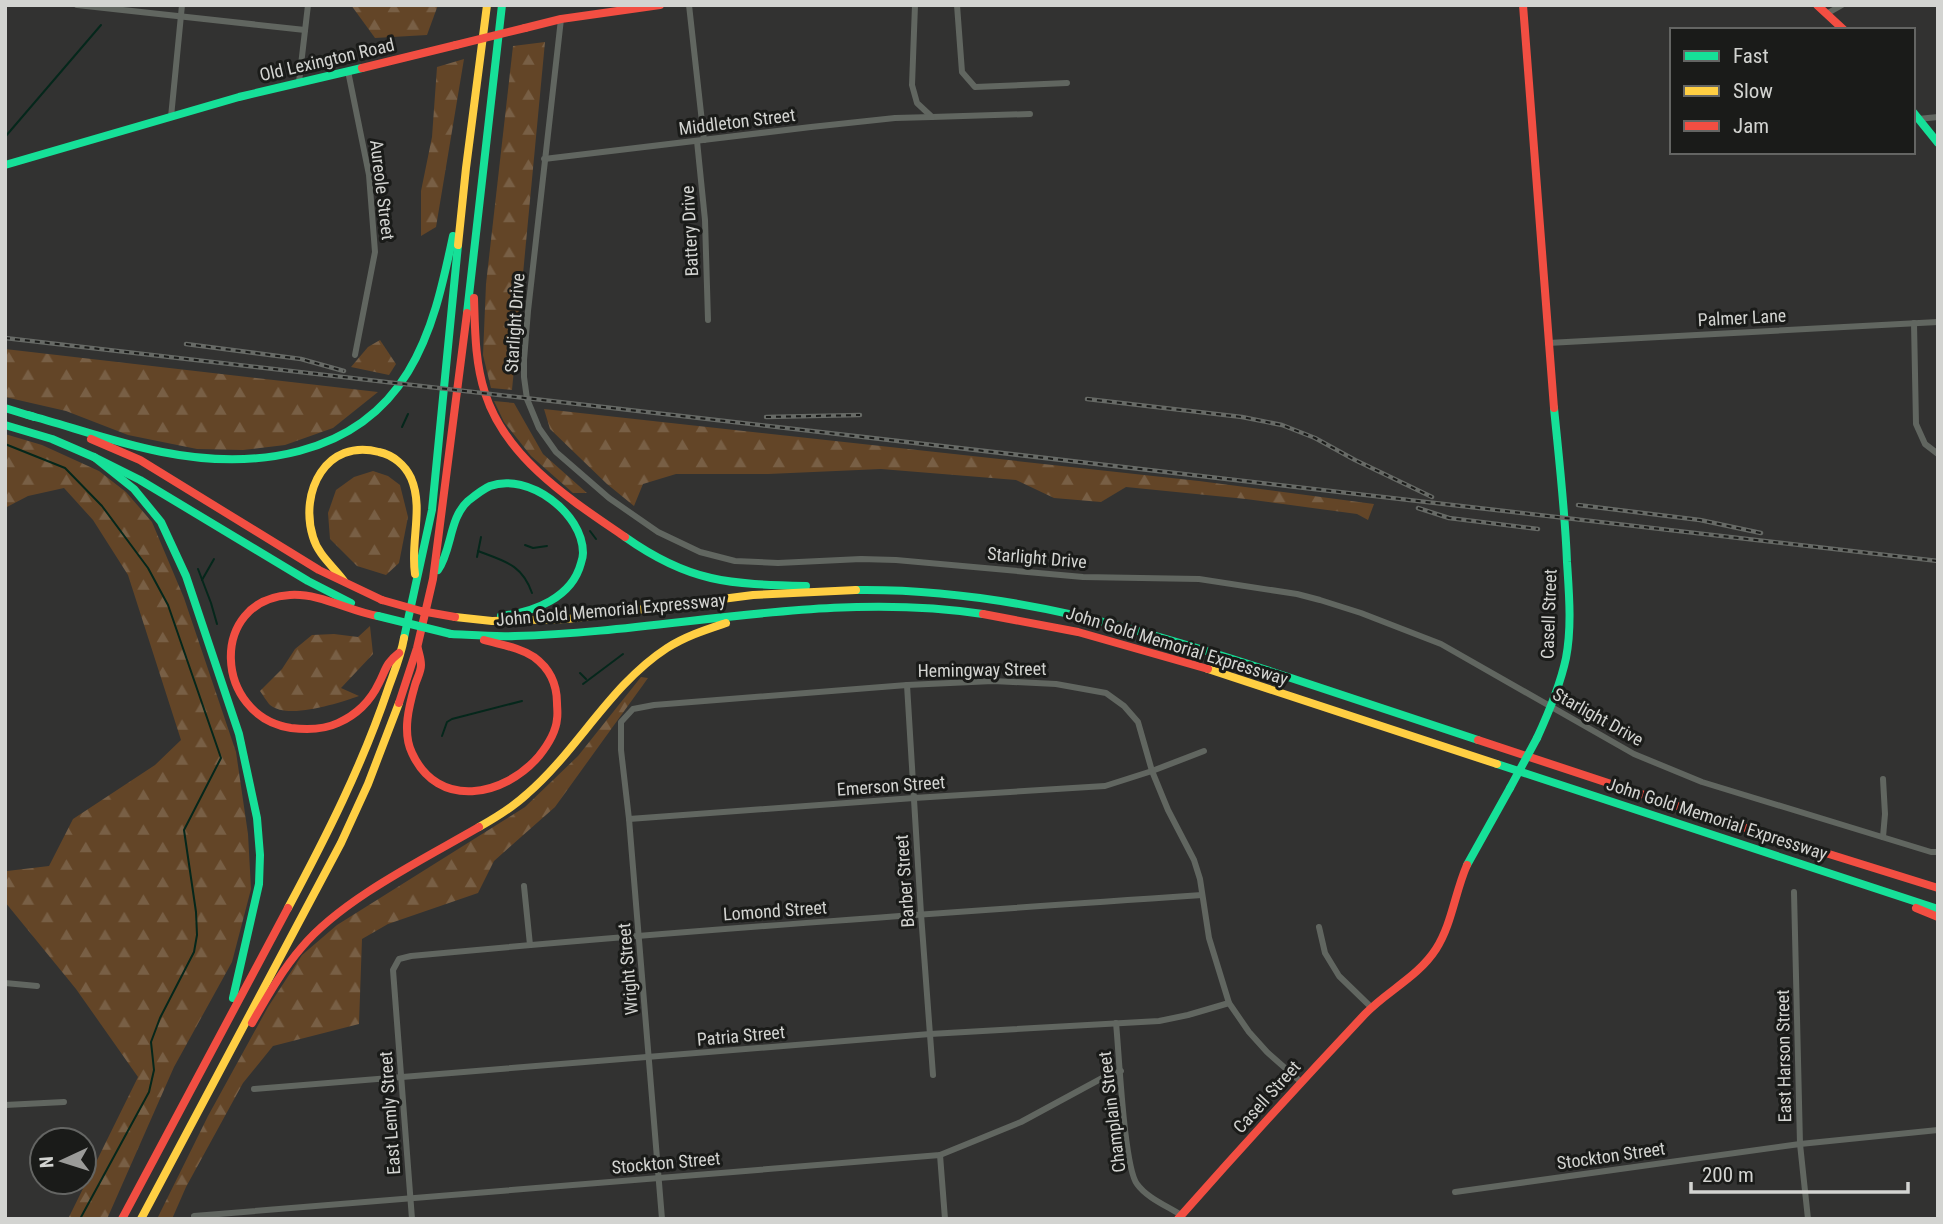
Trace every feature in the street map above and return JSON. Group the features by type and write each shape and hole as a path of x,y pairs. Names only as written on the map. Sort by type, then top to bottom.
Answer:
{"main road":[{"path":"122,1219 326,836 356,773 401,651 432,510 466,168 487,5"},
{"path":"141,1219 341,843 388,735 417,648 433,579 473,264 502,5"},
{"name":"Old Lexington Road","path":"5,165 299,82 561,19 660,5"},
{"name":"Casell Street","path":"1179,1217 1371,1008 1417,971 1431,956 1438,945 1476,846 1537,738 1554,701 1566,656 1569,590 1523,5"},
{"path":"1817,5 1842,28"},
{"path":"1916,115 1938,143"},
{"path":"28,415 150,450 222,458 264,459 299,451 327,442 356,426 378,410 396,391 414,363 428,332 444,279 466,168"},
{"path":"473,264 478,362 486,395 514,446 565,494 667,563 710,579 756,585 882,589"},
{"name":"John Gold Memorial Expressway","path":"5,408 139,460 348,586 382,600 421,611 473,620 544,621 753,595 882,589 919,590 1034,604 1093,617 1204,650 1817,851 1938,887"},
{"name":"John Gold Memorial Expressway","path":"5,425 35,432 126,472 313,585 378,616 451,634 475,636 557,633 840,606 900,606 1039,622 1111,639 1184,661 1938,909"},
{"path":"348,586 317,547 310,525 309,503 323,467 340,454 361,448 377,450 391,456 405,468 411,479 418,505 412,561 416,579"},
{"path":"94,457 134,489 161,522 186,576 239,734 257,818 260,855 259,884 230,1014"},
{"path":"433,579 446,556 452,530 462,509 481,491 500,484 520,485 542,492 561,505 574,520 582,540 582,566 574,582 561,595 541,606 513,615 484,615 473,620"},
{"path":"378,616 304,595 282,595 262,602 253,607 240,622 232,640 230,663 234,683 251,708 272,723 295,730 328,728 364,706 377,689 387,664 401,651"},
{"path":"218,1071 302,946 355,902 486,823 527,795 562,760 628,680 667,649 690,635 714,625 794,610"},
{"path":"417,648 421,665 407,724 413,756 427,776 440,786 463,792 483,792 513,779 541,755 553,736 559,706 556,687 540,661 518,648 475,636"},
{"path":"1839,876 1938,918"}],"street":[{"path":"78,5 305,30"},
{"path":"172,117 182,5"},
{"path":"299,82 308,5"},
{"name":"Battery Drive","path":"689,5 701,141 708,320"},
{"path":"915,5 912,79 917,103 932,117"},
{"path":"957,5 962,72 975,87 1067,83"},
{"path":"1828,13 1842,5"},
{"name":"Starlight Drive","path":"561,19 524,360 527,399 539,428 556,452 609,498 658,532 700,552 735,561 778,563 896,560 1065,576 1199,579 1297,594 1361,613 1441,645 1630,752 1702,782 1938,852"},
{"name":"Aureole Street","path":"348,71 369,175 375,252 355,355"},
{"name":"Middleton Street","path":"544,159 895,118 1030,114"},
{"path":"1916,115 1938,117"},
{"name":"Palmer Lane","path":"1548,343 1938,322"},
{"path":"1914,323 1916,424 1925,444 1938,454"},
{"name":"Hemingway Street","path":"623,718 633,709 654,705 907,685 993,681 1043,683 1106,693 1124,706 1138,722 1152,772 1194,860 1200,879 1209,938 1229,1003 1267,1052 1301,1082"},
{"name":"Barber Street","path":"907,685 933,1075"},
{"name":"Wright Street","path":"623,718 621,750 662,1219"},
{"name":"Emerson Street","path":"629,819 1105,786 1152,772 1204,751"},
{"path":"1883,779 1883,837"},
{"path":"524,886 530,945"},
{"name":"East Harson Street","path":"1794,892 1800,1144 1808,1219"},
{"name":"Lomond Street","path":"396,1004 393,970 399,960 411,956 921,914 1202,895"},
{"path":"1319,927 1325,953 1339,976 1371,1008"},
{"path":"5,983 37,986"},
{"name":"Patria Street","path":"254,1089 930,1034 1159,1021 1229,1003"},
{"name":"East Lemly Street","path":"396,1004 412,1219"},
{"name":"Champlain Street","path":"1116,1023 1133,1176 1140,1187 1179,1217"},
{"name":"Stockton Street","path":"195,1217 940,1155 1020,1122 1106,1076 1121,1071"},
{"path":"5,1105 64,1102"},
{"name":"Stockton Street","path":"1455,1192 1800,1144 1938,1130"},
{"path":"940,1155 945,1219"}],"green space":[{"path":"351,5 438,5 427,35 375,38"},
{"path":"545,42 512,390 491,388 483,355 486,284 513,46"},
{"path":"464,59 436,227 421,236 421,191 432,137 437,67"},
{"path":"380,340 396,364 389,375 351,367 368,347"},
{"path":"5,349 378,392 333,428 285,445 243,450 197,449 128,435 66,411 5,397"},
{"path":"494,401 514,403 543,454 587,493 573,493 531,456 504,422"},
{"path":"544,409 1199,481 1374,504 1368,520 1357,514 1126,487 1101,502 1054,498 1016,480 881,469 768,474 676,474 643,484 634,506 550,429"},
{"path":"5,434 42,445 99,471 126,492 152,522 184,598 236,752 248,834 251,889 232,962 174,1067 107,1219 68,1219 79,1196 98,1196 98,1158 138,1077 76,989 5,902 5,874 7,871 49,866 73,819 155,765 181,740 128,575 93,520 64,488 28,496 5,508"},
{"path":"373,471 388,476 400,485 408,517 399,563 386,575 357,566 330,539 328,513 336,490 354,477"},
{"path":"370,626 373,654 341,688 359,696 314,709 289,711 270,705 260,691 282,669 295,649 312,635 358,637"},
{"path":"641,677 648,678 555,807 494,861 478,893 388,924 362,939 359,1024 273,1046 243,1083 186,1187 172,1219 157,1219 208,1116 268,1007 302,955 337,925 525,807 578,756"}],"waterway":[{"path":"5,137 101,25"},
{"path":"402,427 408,414"},
{"path":"5,444 65,468 102,506 148,568 168,605 221,758 184,830 196,912 197,935 194,952 160,1018 151,1042 154,1070 149,1092 80,1219"},
{"path":"590,531 596,539"},
{"path":"477,557 481,537"},
{"path":"525,545 533,548 547,546"},
{"path":"478,551 511,565 523,576 532,593"},
{"path":"202,580 214,559"},
{"path":"198,569 217,624"},
{"path":"583,684 623,654"},
{"path":"580,673 586,679"},
{"path":"442,736 447,722 452,719 522,701"}],"railway":[{"path":"5,338 1938,561"},
{"path":"186,344 301,359 344,371"},
{"path":"1087,399 1242,417 1282,425 1315,438 1432,497"},
{"path":"766,417 860,415"},
{"path":"1578,505 1700,520 1761,533"},
{"path":"1418,508 1449,518 1538,529"}],"traffic: fast":[{"path":"467,313 502,5"},
{"path":"5,165 239,97 362,68"},
{"path":"1915,114 1938,143"},
{"path":"28,415 128,444 196,457 266,457 299,451 331,440 360,423 386,401 408,372 431,323 453,236"},
{"path":"404,638 432,510 458,245"},
{"path":"5,408 34,417"},
{"path":"1537,738 1561,679 1569,634 1565,523 1554,408"},
{"path":"5,425 52,439 140,480 308,581 351,603"},
{"path":"94,457 134,489 161,522 186,576 239,734 257,818 260,855 259,884 233,998"},
{"path":"438,570 457,516 468,501 484,489 505,483 521,485 551,499 564,511 581,538 583,555 576,575 569,585 550,601 526,611 501,616"},
{"path":"625,537 670,564 711,578 754,584 806,586"},
{"path":"856,590 968,596 1131,629 1238,661 1478,740"},
{"path":"451,634 507,636 573,633 807,609 924,608 983,614"},
{"path":"378,616 451,634"},
{"path":"1510,788 1537,738"},
{"path":"1497,764 1938,909"},
{"path":"1467,865 1510,788"}],"traffic: slow":[{"path":"458,245 487,5"},
{"path":"344,581 315,543 310,520 310,503 321,472 331,461 344,453 360,450 379,452 394,458 411,478 417,513 415,574"},
{"path":"455,617 492,621 567,619 753,595 856,590"},
{"path":"479,827 516,803 545,777 611,699 647,663 681,640 726,623"},
{"path":"288,908 355,773 378,718 404,638"},
{"path":"1208,669 1497,764"},
{"path":"141,1219 341,843 368,784 399,703"}],"traffic: jam":[{"path":"525,28 561,19 660,5"},
{"path":"1523,5 1554,408"},
{"path":"1817,5 1842,28"},
{"path":"456,45 525,28"},
{"path":"362,68 456,45"},
{"path":"474,298 479,370 495,417 508,438 524,458 563,493 625,537"},
{"path":"399,703 417,648 433,579 467,313"},
{"path":"91,439 140,460 319,570 382,600"},
{"path":"378,616 301,595 263,602 245,616 234,636 231,659 235,682 247,703 265,719 291,728 321,728 345,720 357,712 375,690 389,663 399,653"},
{"path":"382,600 455,617"},
{"path":"983,614 1078,632 1208,669"},
{"path":"418,649 421,668 407,719 407,736 412,753 423,771 438,783 454,790 472,791 508,781 525,770 548,743 557,717 556,689 544,666 522,651 484,640"},
{"path":"1478,740 1938,888"},
{"path":"252,1023 288,965 319,929 361,896 479,827"},
{"path":"1178,1219 1365,1014 1429,959 1446,929 1467,865"},
{"path":"122,1219 288,908"},
{"path":"1916,908 1938,917"}]}
